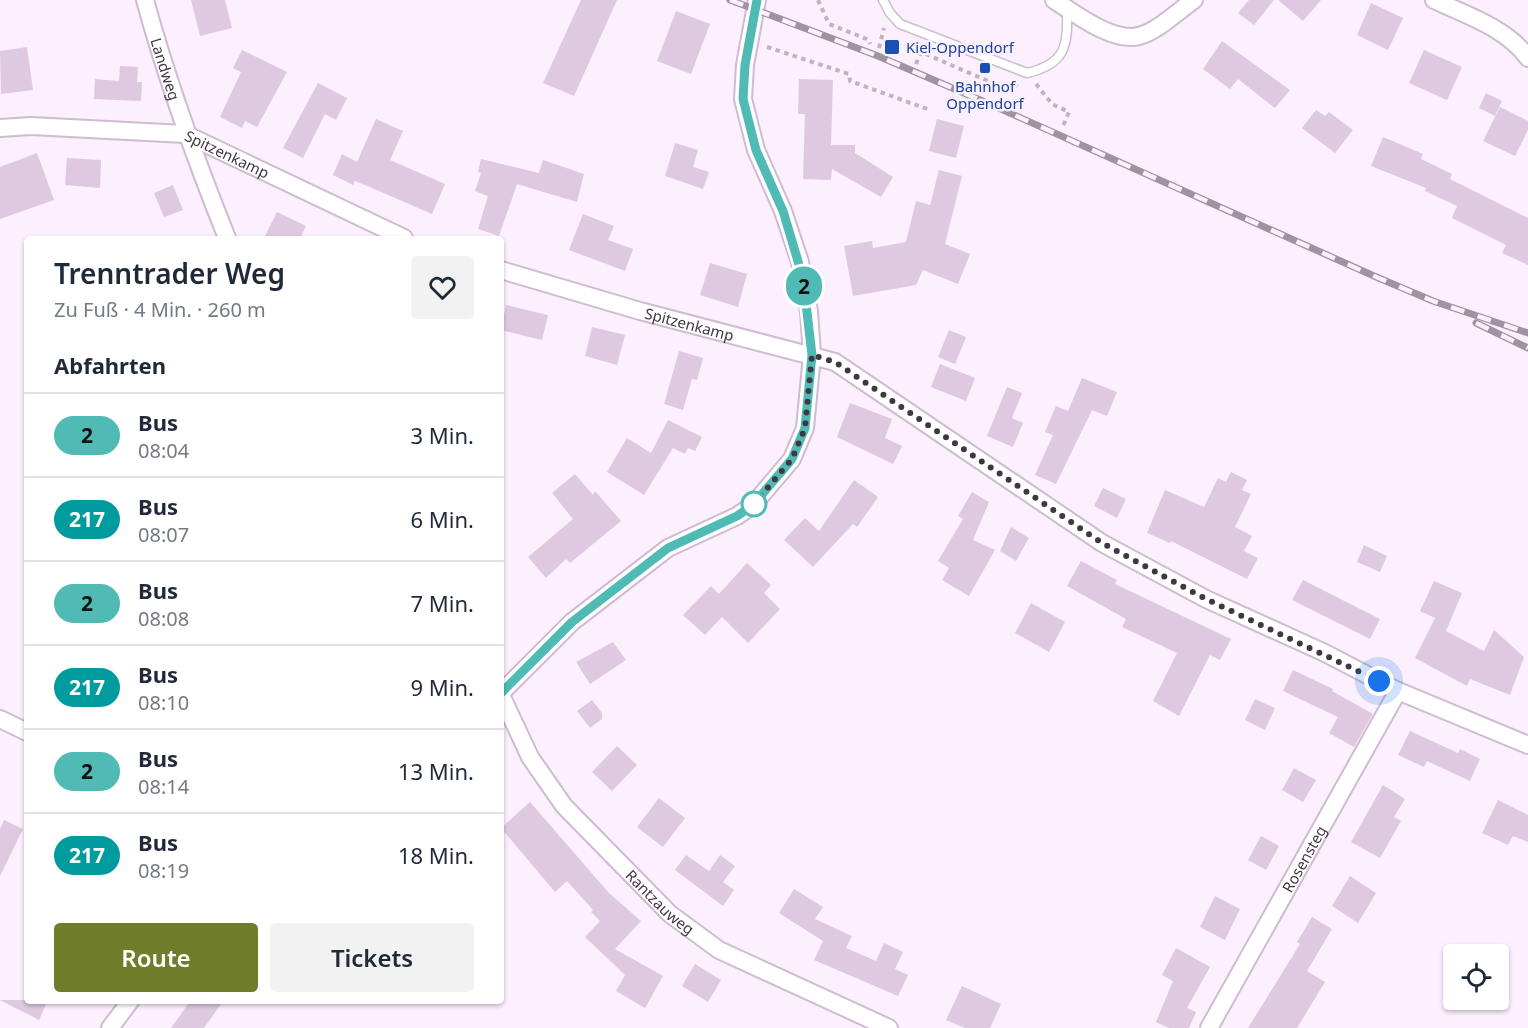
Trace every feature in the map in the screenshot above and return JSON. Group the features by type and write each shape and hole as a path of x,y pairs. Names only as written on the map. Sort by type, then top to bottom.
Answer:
{"street":[{"name":"Landweg","path":"146,0 166,79 185,134 226,236"},
{"path":"504,691 572,622 668,548 737,516 753,505 775,482 792,459 805,428 812,355 809,311 800,262 783,211 756,150 747,121 743,78 757,0"},
{"path":"1060,4 1092,25 1117,34 1138,36 1194,0"},
{"path":"1434,0 1496,30 1520,46 1528,58"},
{"name":"Spitzenkamp","path":"0,128 31,126 185,134 400,236"},
{"name":"Spitzenkamp","path":"504,271 640,311 835,362 1102,543 1206,599 1324,653 1398,691 1528,745"},
{"name":"Rosensteg","path":"1209,1028 1398,691"},
{"name":"Rantzauweg","path":"504,701 530,757 564,806 670,914 719,950 889,1028"},
{"path":"0,719 24,731"},
{"path":"110,1028 128,1004"}],"lane":[{"path":"883,0 900,24 1027,73 1046,69 1061,56 1068,34 1060,4"}],"path":[{"path":"818,0 829,24 869,40 870,44"},
{"path":"879,48 881,37"},
{"path":"749,41 849,74 850,81 930,111"},
{"path":"916,64 921,52 1011,91 1027,73 1052,104 1069,112 1063,126"}],"building":[{"path":"191,0 225,0 232,28 200,36"},
{"path":"581,0 617,0 574,96 543,83"},
{"path":"1249,0 1274,0 1254,25 1238,13"},
{"path":"1278,0 1321,0 1303,21"},
{"path":"1371,3 1403,18 1388,50 1357,35"},
{"path":"676,11 710,24 691,74 657,61"},
{"path":"1222,41 1290,90 1275,108 1238,79 1230,89 1203,69"},
{"path":"27,47 33,90 1,94 0,51"},
{"path":"242,50 287,72 257,127 245,121 242,128 220,117 241,72 233,68"},
{"path":"1424,50 1462,67 1447,100 1409,83"},
{"path":"120,66 138,67 137,82 142,82 141,101 94,99 95,79 119,81"},
{"path":"799,79 833,80 831,145 855,145 855,153 893,177 881,197 832,169 831,180 803,179 805,114 798,114"},
{"path":"318,83 347,98 336,120 325,114 303,158 283,148"},
{"path":"1486,93 1502,101 1495,116 1479,108"},
{"path":"1500,107 1528,121 1528,130 1515,156 1483,141"},
{"path":"1316,110 1325,116 1329,112 1353,130 1335,153 1302,128"},
{"path":"376,119 403,131 390,160 445,184 432,214 355,181 353,185 333,175 342,154 357,162"},
{"path":"937,119 964,126 956,158 929,151"},
{"path":"1383,137 1423,154 1421,159 1452,174 1450,179 1528,218 1528,265 1502,253 1506,245 1452,218 1457,206 1425,191 1426,188 1371,166"},
{"path":"675,143 698,150 693,167 709,172 703,189 665,176"},
{"path":"37,153 54,200 0,219 0,167"},
{"path":"67,158 101,160 100,188 65,185"},
{"path":"481,159 539,173 543,160 584,174 577,202 517,184 499,236 478,229 488,196 475,191 481,173 478,172"},
{"path":"939,170 962,176 945,244 970,254 958,284 923,270 916,285 853,296 844,246 872,241 873,248 906,242 916,201 930,205"},
{"path":"173,185 183,210 164,217 154,193"},
{"path":"277,212 306,226 301,236 265,236"},
{"path":"583,214 614,226 608,240 633,249 625,271 569,250"},
{"path":"710,263 747,274 738,307 700,295"},
{"path":"506,305 548,315 542,340 504,331"},
{"path":"592,327 625,335 617,365 585,356"},
{"path":"949,330 966,337 955,364 938,357"},
{"path":"679,351 703,358 697,380 692,379 683,410 664,404"},
{"path":"940,364 975,378 966,401 931,387"},
{"path":"1082,378 1117,392 1107,416 1092,410 1056,484 1035,475 1053,435 1045,432 1056,406 1068,411"},
{"path":"1007,387 1022,393 1012,418 1023,423 1013,447 987,436"},
{"path":"850,403 892,419 885,438 902,446 893,464 837,437"},
{"path":"668,420 702,437 695,451 688,448 685,454 673,448 644,495 607,472 627,438 651,453"},
{"path":"1231,472 1247,480 1242,490 1251,494 1235,527 1252,536 1244,551 1258,558 1247,579 1171,541 1170,543 1147,533 1165,490 1204,507 1218,478 1226,482"},
{"path":"575,474 593,495 595,491 621,521 570,563 566,559 546,578 528,557 573,519 552,493"},
{"path":"854,480 878,497 857,527 853,524 813,567 784,540 805,518 819,531"},
{"path":"1103,488 1126,499 1117,518 1094,506"},
{"path":"972,492 989,502 973,540 995,550 969,596 942,580 949,568 938,561 963,519 958,516"},
{"path":"1011,527 1029,538 1016,561 1000,551"},
{"path":"1364,545 1387,556 1380,572 1357,562"},
{"path":"1081,561 1117,580 1115,584 1231,639 1220,660 1210,655 1179,716 1153,701 1177,653 1122,627 1126,619 1067,586"},
{"path":"747,563 771,585 764,593 780,609 748,643 722,617 705,635 683,615 711,586 719,594"},
{"path":"1303,580 1380,619 1370,639 1292,600"},
{"path":"1434,581 1462,593 1446,631 1484,651 1494,630 1524,657 1510,695 1470,679 1467,686 1415,658 1435,618 1420,611"},
{"path":"1031,603 1065,622 1049,652 1015,633"},
{"path":"613,642 626,660 590,684 576,662"},
{"path":"1293,670 1333,689 1332,691 1373,714 1354,747 1329,733 1338,717 1283,691"},
{"path":"1255,699 1275,708 1265,730 1245,720"},
{"path":"592,700 602,713 602,719 590,728 577,711"},
{"path":"1410,731 1458,753 1460,749 1480,759 1470,781 1427,761 1424,767 1398,755"},
{"path":"617,746 637,765 612,791 592,772"},
{"path":"1294,768 1316,780 1303,802 1282,790"},
{"path":"1383,785 1405,799 1394,817 1401,821 1380,858 1351,842"},
{"path":"659,798 685,818 663,847 637,827"},
{"path":"1498,800 1528,815 1528,842 1513,836 1508,845 1482,833"},
{"path":"530,802 609,893 641,921 615,949 663,976 645,1008 616,991 625,975 585,937 600,921 591,912 593,910 567,881 555,892 504,832 504,825"},
{"path":"4,820 23,829 0,876 0,829"},
{"path":"1261,836 1279,846 1266,870 1248,860"},
{"path":"686,855 709,871 720,855 735,866 723,882 734,890 723,906 675,870"},
{"path":"1350,876 1376,893 1358,923 1332,906"},
{"path":"794,889 823,907 815,919 852,936 846,948 876,961 884,943 903,952 895,969 908,975 898,996 814,960 823,941 779,913"},
{"path":"1215,896 1240,909 1225,940 1200,927"},
{"path":"1312,917 1332,929 1307,971 1325,982 1297,1028 1248,1028 1300,944 1297,942"},
{"path":"1176,948 1210,967 1187,1008 1196,1012 1189,1028 1169,1028 1156,1022 1173,981 1162,975"},
{"path":"695,964 721,980 708,1002 682,986"},
{"path":"962,986 1001,1004 990,1028 965,1028 946,1020"},
{"path":"0,1000 24,1000 24,1004 46,1004 39,1020"},
{"path":"188,1004 221,1004 204,1028 171,1028"}],"railway":[{"path":"730,0 878,56 1433,301 1528,333"},
{"path":"1476,323 1528,348"}],"bus line":[{"name":"2","path":"504,690 572,622 668,548 737,516 753,505 775,482 792,459 805,428 812,355 809,311 800,262 783,211 756,150 743,99 743,78 757,0"}],"place":[{"name":"Kiel-Oppendorf","path":"892,47"},
{"name":"Bahnhof Oppendorf","path":"985,68"}],"route":[{"path":"754,504 775,482 792,459 805,428 812,355 835,362 1102,543 1206,599 1379,681"}]}
